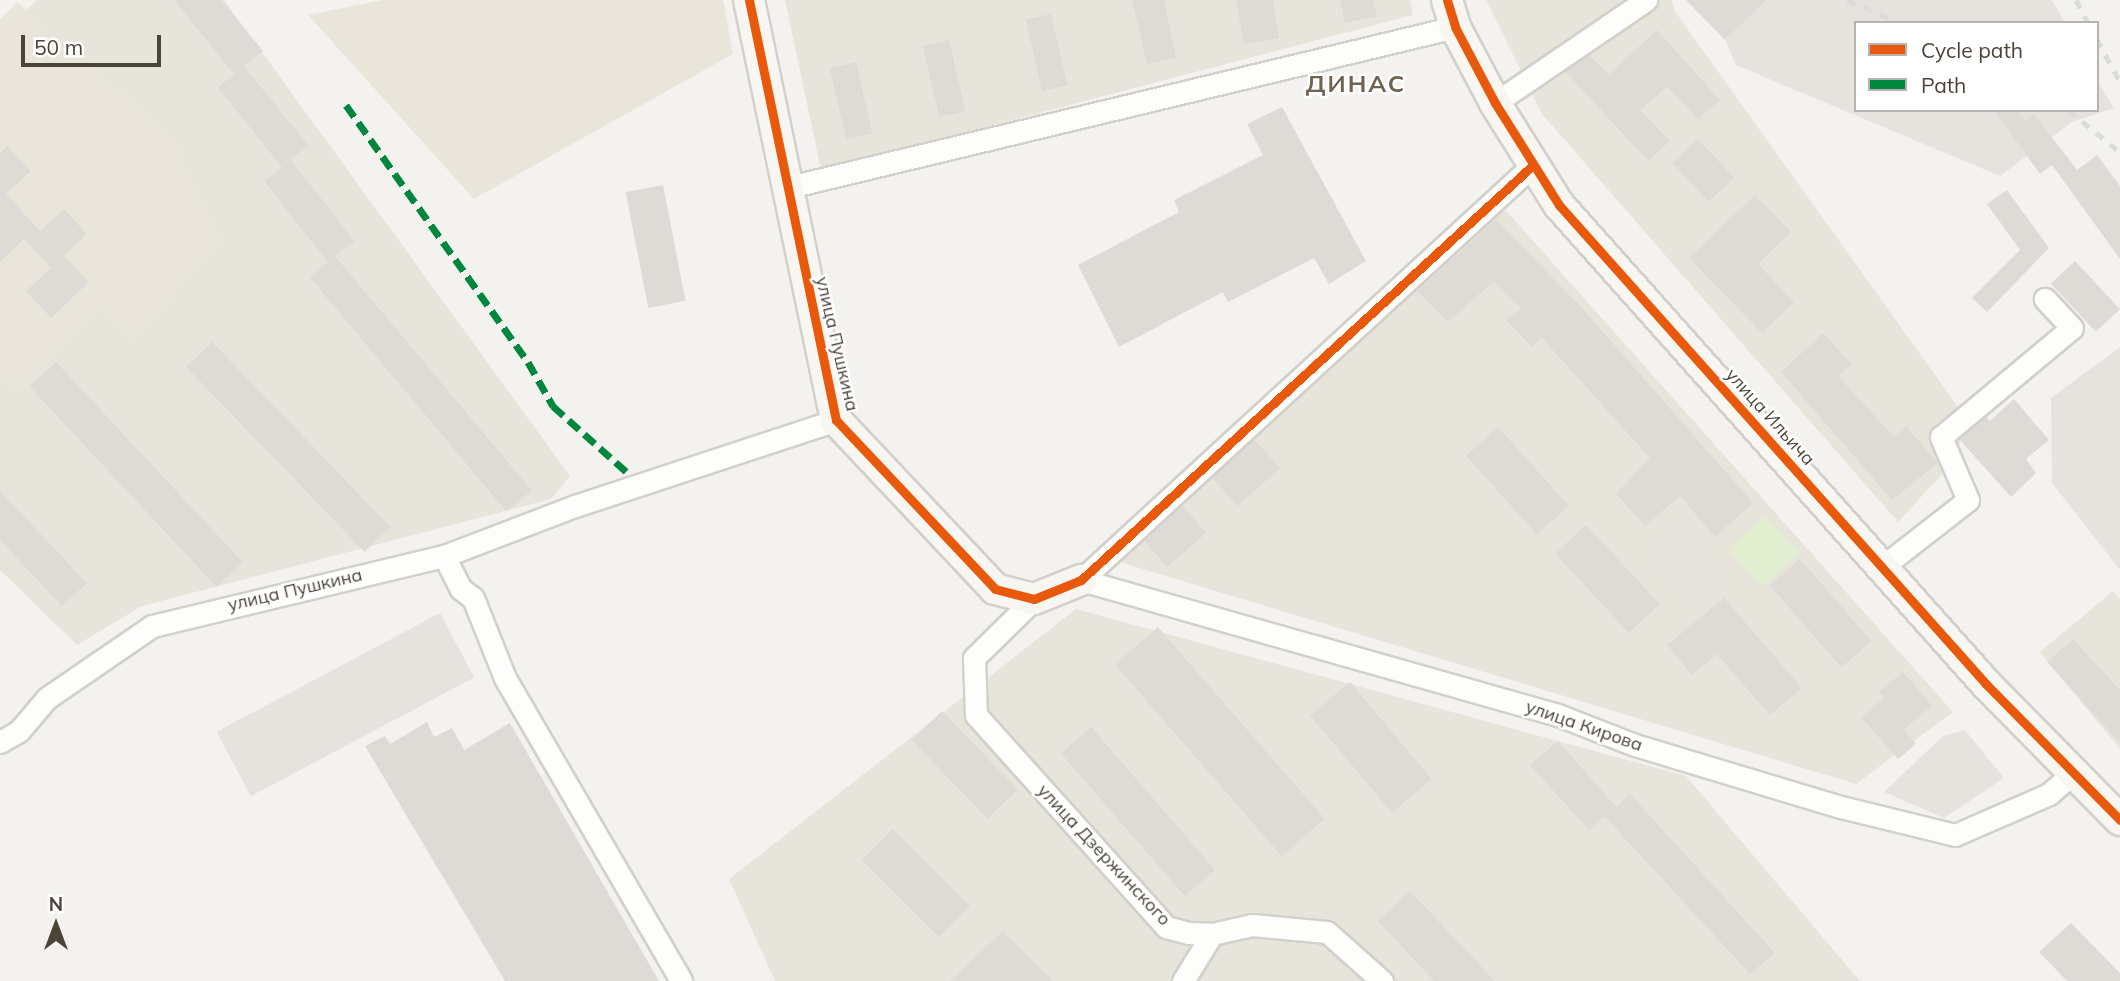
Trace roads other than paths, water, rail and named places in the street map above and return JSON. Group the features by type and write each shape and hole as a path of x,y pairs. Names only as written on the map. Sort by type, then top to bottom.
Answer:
{"street":[{"name":"улица Пушкина","path":"749,0 785,188 836,420 995,589 1034,599"},
{"path":"1495,103 1646,0"},
{"path":"785,188 1451,14"},
{"name":"улица Ильича","path":"1451,14 1495,103 1559,205 1986,684 2075,771 2120,820"},
{"path":"1034,599 1082,580 1534,165"},
{"path":"1882,567 1968,500 1941,437 2072,328 2045,299"},
{"name":"улица Пушкина","path":"0,742 19,731 47,698 152,626 444,556 576,506 836,420"},
{"path":"444,556 461,589 473,598 505,678 681,981"},
{"name":"улица Кирова","path":"1082,580 1558,715 1635,745 1841,807 1955,835 2049,794 2075,771"},
{"name":"улица Дзержинского","path":"1034,599 974,658 976,715 1166,927 1212,934 1252,925 1327,932 1382,981"},
{"path":"1182,981 1212,934"}],"railway":[{"path":"1847,0 1895,21"},
{"path":"2076,0 2087,21"},
{"path":"2099,43 2120,82"},
{"path":"2070,112 2120,152"}],"district":[{"name":"ДИНАС","path":"1356,84"}]}
